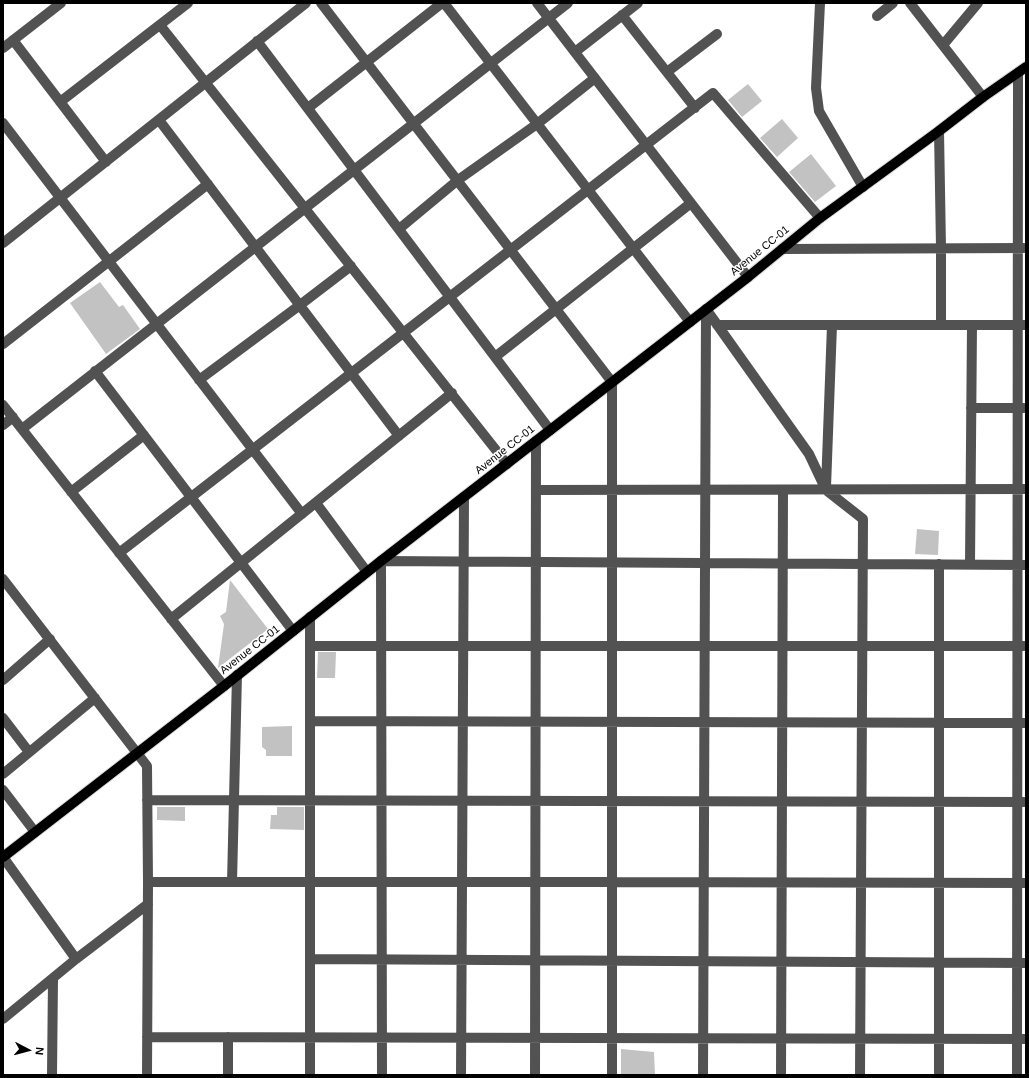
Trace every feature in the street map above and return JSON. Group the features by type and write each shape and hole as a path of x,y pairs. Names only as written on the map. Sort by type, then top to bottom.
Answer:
{"main road":[{"name":"Avenue CC-01","path":"3,857 224,686 381,561 748,277 820,218 983,97 1022,70"}],"street":[{"path":"4,46 61,3"},
{"path":"60,102 188,3"},
{"path":"3,243 306,3"},
{"path":"321,3 612,382 612,1075"},
{"path":"308,108 443,3 690,322"},
{"path":"537,3 748,277"},
{"path":"22,429 568,3"},
{"path":"575,52 638,3"},
{"path":"820,3 816,88 819,111 862,187"},
{"path":"877,16 893,3"},
{"path":"910,3 983,97"},
{"path":"943,45 978,3"},
{"path":"622,15 695,108"},
{"path":"160,25 507,464"},
{"path":"667,72 717,34"},
{"path":"13,40 106,162"},
{"path":"258,41 550,430"},
{"path":"1017,1075 1022,1039 1022,70"},
{"path":"399,229 458,180 537,124 595,78"},
{"path":"120,553 713,93 820,218"},
{"path":"159,120 398,436"},
{"path":"3,123 302,514"},
{"path":"939,131 941,325"},
{"path":"3,344 208,184"},
{"path":"495,357 691,203"},
{"path":"782,249 1022,248"},
{"path":"199,380 351,266"},
{"path":"706,309 809,454 826,490 863,519 860,1075"},
{"path":"703,1075 706,309"},
{"path":"717,325 1022,326"},
{"path":"826,490 832,325"},
{"path":"970,564 972,325"},
{"path":"95,371 294,631"},
{"path":"171,619 452,393"},
{"path":"3,405 224,686"},
{"path":"971,408 1022,408"},
{"path":"3,425 13,417"},
{"path":"71,492 144,435"},
{"path":"535,1075 536,441"},
{"path":"536,490 1022,489"},
{"path":"781,1075 783,490"},
{"path":"461,1075 464,497"},
{"path":"316,503 367,572"},
{"path":"382,1075 381,561 1022,565"},
{"path":"939,1075 940,564"},
{"path":"5,584 147,766 147,1075"},
{"path":"310,617 310,1075"},
{"path":"3,680 50,640"},
{"path":"310,646 1022,646"},
{"path":"232,882 237,675"},
{"path":"3,774 95,698"},
{"path":"3,718 29,752"},
{"path":"310,721 1022,723"},
{"path":"3,790 35,832"},
{"path":"147,800 1022,802"},
{"path":"3,857 76,959"},
{"path":"148,882 1022,882"},
{"path":"3,1019 76,959 148,904"},
{"path":"310,959 1022,963"},
{"path":"52,1075 53,978"},
{"path":"147,1037 1022,1039"},
{"path":"228,1037 228,1075"}],"building":[{"path":"748,84 762,101 742,117 728,100"},
{"path":"782,119 798,138 777,157 760,138"},
{"path":"811,154 836,186 815,202 789,172"},
{"path":"100,282 119,307 123,305 140,329 106,354 70,303"},
{"path":"917,529 939,531 938,555 915,554"},
{"path":"230,580 268,629 218,668 224,624 220,616 226,612"},
{"path":"318,652 336,652 335,678 317,678"},
{"path":"292,726 292,756 266,756 266,750 262,747 262,727"},
{"path":"157,807 185,807 185,821 157,820"},
{"path":"277,807 304,807 304,830 270,829 271,815 277,815"},
{"path":"621,1049 654,1052 655,1075 621,1075"}]}
